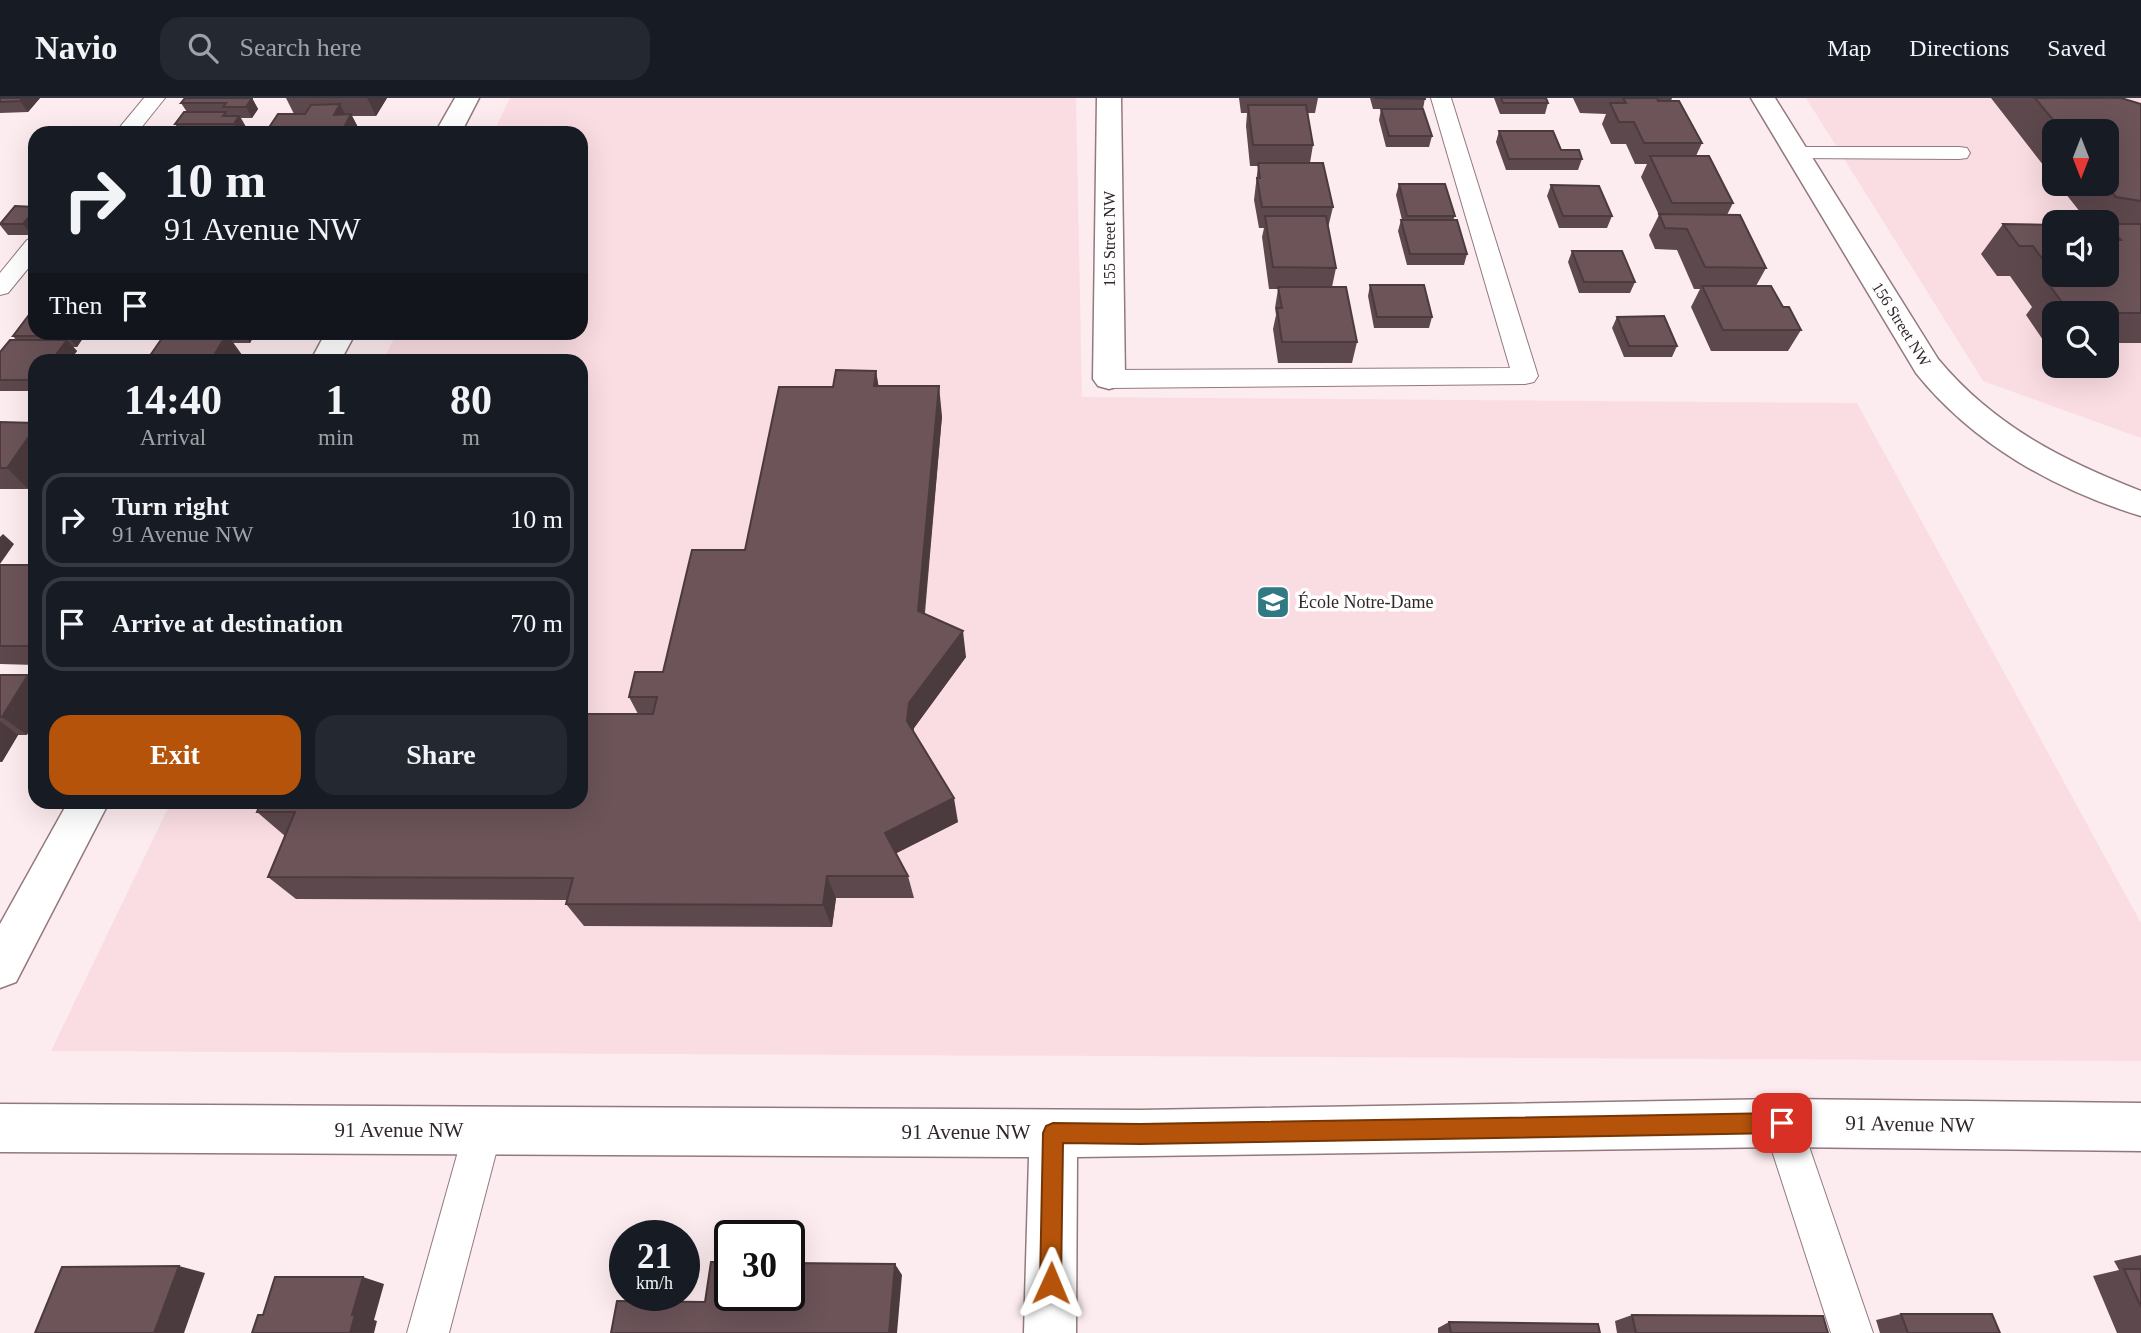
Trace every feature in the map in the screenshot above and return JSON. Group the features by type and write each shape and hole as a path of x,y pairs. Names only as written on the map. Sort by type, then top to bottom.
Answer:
{"street":[{"path":"452,126 467,98"},
{"name":"155 Street NW","path":"1109,98 1109,379"},
{"name":"156 Street NW","path":"1763,98 1927,366 1958,402 2010,442 2100,488 2141,504"},
{"path":"0,967 85,809"},
{"name":"91 Avenue NW","path":"0,1128 1140,1134 1782,1123 2141,1127"},
{"path":"1050,1333 1053,1133"}],"lane":[{"path":"132,126 155,98"},
{"path":"1109,379 1525,376 1441,98"},
{"path":"1798,153 1959,153"},
{"path":"0,288 28,254"},
{"path":"1782,1123 1852,1333"},
{"path":"428,1333 483,1130"}],"shaded area":[{"name":"École Notre-Dame","path":"510,98 1076,98 1082,397 1857,403 2141,923 2141,1061 51,1051 168,809 588,809 588,354 386,354 393,340 588,340 588,126 496,126"},
{"path":"1806,98 2141,98 2141,438 1983,381"}],"building":[{"path":"0,98 23,98 20,101 0,102"},
{"path":"185,98 252,98 246,107 223,107 226,103 181,103"},
{"path":"1501,98 1546,98 1548,103 1503,103"},
{"path":"1623,98 1679,101 1702,143 1644,143 1634,122 1619,122 1610,103 1626,103"},
{"path":"2035,98 2121,98 2141,104 2141,201 2115,196 2119,196 2119,119 2052,119"},
{"path":"340,104 334,115 351,114 345,126 270,126 278,114 305,114 311,105"},
{"path":"1248,105 1306,105 1313,145 1253,145"},
{"path":"1381,109 1423,109 1432,136 1389,136"},
{"path":"184,112 226,112 223,116 239,116 234,124 175,124"},
{"path":"1499,131 1553,131 1561,150 1579,150 1582,159 1509,159"},
{"path":"1650,156 1709,156 1733,203 1672,203"},
{"path":"1258,163 1323,163 1333,207 1262,207 1257,178 1260,178"},
{"path":"1399,184 1445,184 1455,216 1407,216"},
{"path":"1551,185 1599,186 1612,216 1563,216"},
{"path":"15,206 28,207 28,218 23,224 0,224"},
{"path":"1659,214 1740,215 1766,268 1705,267 1687,229 1665,228"},
{"path":"1265,216 1326,216 1336,268 1273,267"},
{"path":"1401,220 1457,220 1467,254 1410,254"},
{"path":"2003,224 2042,225 2042,258 2033,246 2019,246"},
{"path":"2119,224 2141,224 2141,313 2119,313 2119,301 2061,301 2051,287 2119,287"},
{"path":"1572,251 1622,251 1635,282 1584,282"},
{"path":"1370,285 1424,285 1432,317 1377,317"},
{"path":"1702,286 1771,286 1783,307 1789,307 1801,330 1723,330"},
{"path":"1278,287 1346,287 1357,342 1282,342 1277,308 1282,308"},
{"path":"28,316 28,336 13,336"},
{"path":"1664,316 1677,346 1629,346 1617,317"},
{"path":"10,340 67,340 56,354 28,354 28,380 0,380 0,352"},
{"path":"161,340 223,340 215,354 151,354"},
{"path":"836,370 876,371 874,386 939,386 918,611 963,631 909,703 907,721 954,798 885,833 908,876 827,876 823,905 566,904 573,878 268,877 295,812 257,812 258,809 588,809 588,714 653,714 657,697 629,697 635,672 663,672 692,550 745,550 779,387 833,387"},
{"path":"0,422 28,423 28,438 7,468 0,468"},
{"path":"0,565 28,565 28,646 0,646"},
{"path":"0,675 28,675 2,717 0,717"},
{"path":"711,1262 714,1262 714,1311 805,1311 805,1263 895,1264 889,1333 611,1333 615,1311 700,1311 700,1302 705,1302"},
{"path":"179,1266 154,1333 35,1333 62,1267"},
{"path":"2124,1269 2141,1269 2141,1307"},
{"path":"275,1277 363,1277 352,1315 355,1315 350,1333 252,1333 258,1315 263,1315"},
{"path":"1901,1314 1992,1314 2000,1333 1908,1333"},
{"path":"1632,1315 1823,1316 1828,1333 1636,1333"},
{"path":"1449,1322 1598,1324 1600,1333 1451,1333"}],"place":[{"name":"École Notre-Dame","path":"1273,602"}],"route":[{"path":"1051,1283 1053,1133 1140,1134 1782,1123"}]}
